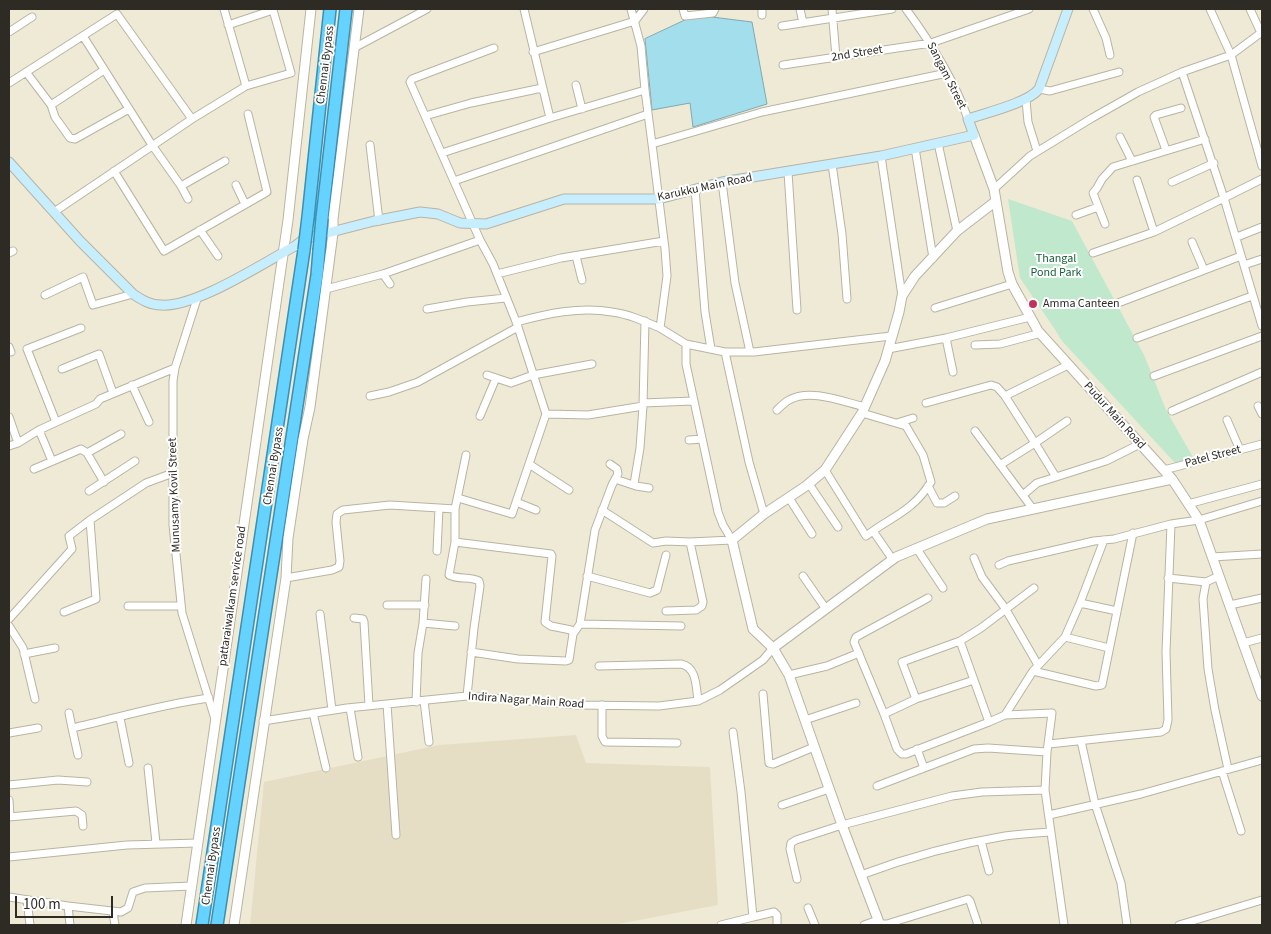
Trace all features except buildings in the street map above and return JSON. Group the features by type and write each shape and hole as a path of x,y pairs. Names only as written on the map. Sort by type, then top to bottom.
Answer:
{"highway":[{"name":"Chennai Bypass","path":"202,925 304,250 330,9"},
{"name":"Chennai Bypass","path":"218,925 318,275 322,218 346,9"}],"main road":[{"path":"974,135 968,119 1026,100 1039,90 1068,9"},
{"name":"Karukku Main Road","path":"133,294 142,300 163,306 197,299 304,239 334,233 374,221 420,212 438,214 460,223 486,224 564,199 659,199 722,182 881,156 974,135"},
{"path":"11,167 80,241 133,294"}],"street":[{"path":"224,9 246,86"},
{"path":"54,212 152,145 246,86 291,72 274,9 228,25"},
{"name":"pattaraiwalkam service road","path":"186,925 288,220 310,9"},
{"path":"234,925 286,578 290,528 303,439 310,407 334,233 333,219 358,9"},
{"path":"354,48 427,9"},
{"path":"524,9 550,118"},
{"path":"631,9 641,46 664,241 666,276 660,328"},
{"path":"533,52 635,21 644,9"},
{"path":"683,9 685,16 713,13 714,9"},
{"path":"800,9 803,23"},
{"path":"832,9 836,57"},
{"path":"782,26 865,11 892,9"},
{"name":"Sangam Street","path":"906,9 930,43 947,73 968,119"},
{"name":"2nd Street","path":"783,65 930,43 1028,9"},
{"path":"1092,9 1106,38 1110,55"},
{"path":"1210,9 1231,55 1262,166"},
{"path":"994,189 1037,151 1138,92 1182,72 1231,55 1262,33 1250,9"},
{"path":"9,83 83,36 116,11 192,119"},
{"path":"9,32 32,17"},
{"path":"83,36 188,199"},
{"path":"458,498 512,514 546,414 517,324 410,82 412,79 494,48"},
{"path":"51,106 104,70"},
{"path":"26,72 51,106 55,117 70,138 73,139 129,109"},
{"path":"1039,90 1050,91 1119,72"},
{"path":"1182,72 1214,163 1262,326"},
{"path":"652,144 762,112 947,73"},
{"path":"576,85 582,109"},
{"path":"425,116 471,103 542,88"},
{"path":"442,153 645,90"},
{"path":"1026,100 1028,122 1037,151"},
{"path":"1166,150 1154,118 1156,115 1181,108"},
{"path":"114,171 164,252 267,192 248,114"},
{"path":"454,181 648,114"},
{"name":"Pudur Main Road","path":"974,135 994,189 1012,284 1041,333 1172,479 1199,520 1243,643 1260,681 1262,696"},
{"path":"1120,137 1132,161"},
{"path":"1105,224 1093,190 1098,188 1102,178 1113,167 1205,139"},
{"path":"938,143 957,232"},
{"path":"370,145 379,221"},
{"path":"915,148 933,258"},
{"path":"602,510 653,543 666,541 732,540 764,514 809,484 825,470 863,410 885,361 902,296 881,156"},
{"path":"181,186 225,161"},
{"path":"1172,182 1214,163"},
{"path":"832,164 842,234 847,299"},
{"path":"788,172 797,310"},
{"path":"1093,253 1154,232 1262,179"},
{"path":"1137,180 1154,232"},
{"path":"722,182 735,283 750,352"},
{"path":"236,185 246,204"},
{"path":"695,190 705,312 711,349"},
{"path":"902,296 915,276 957,232 996,201"},
{"path":"1076,215 1098,207"},
{"path":"1237,237 1262,227"},
{"path":"200,230 218,256"},
{"path":"326,289 383,274 480,240"},
{"path":"496,274 576,256 664,241"},
{"path":"1192,242 1204,270"},
{"path":"576,256 582,280"},
{"path":"1118,303 1241,256"},
{"path":"1244,266 1262,260"},
{"path":"383,274 390,284"},
{"path":"44,294 83,276 93,305 133,294"},
{"path":"935,308 1012,284"},
{"path":"1137,338 1252,296"},
{"path":"427,309 506,298"},
{"name":"Munusamy Kovil Street","path":"197,299 175,368 173,381 173,525 181,606 216,720"},
{"path":"370,396 390,392 418,382 517,324 548,314 592,310 610,311 660,328 686,344 725,352 750,352 892,336"},
{"path":"888,348 946,338 1030,317"},
{"path":"634,484 640,448 643,404 645,322"},
{"path":"56,422 27,349 81,328"},
{"path":"974,345 1000,344 1021,340 1041,333"},
{"path":"1154,376 1262,336"},
{"path":"946,338 953,372"},
{"path":"686,344 686,364 693,402 718,512 732,540 753,629 773,648 789,675 879,923"},
{"path":"725,352 749,462 764,514"},
{"path":"62,369 99,354 113,393"},
{"path":"486,375 511,383 533,375 592,364"},
{"path":"1005,396 1068,364"},
{"path":"9,446 96,404 100,399 175,368"},
{"path":"1172,411 1262,372"},
{"path":"480,416 496,378"},
{"path":"132,385 149,422"},
{"path":"926,403 991,385 997,387 1005,396 1056,477"},
{"path":"776,410 790,399 805,395 817,396 906,426 924,455 931,482 922,496 905,511 866,536 825,470"},
{"path":"546,414 588,415 643,404 693,402"},
{"path":"1258,406 1262,414"},
{"path":"9,417 18,443"},
{"path":"897,424 913,418"},
{"path":"1227,420 1240,450"},
{"path":"1000,465 1067,421"},
{"path":"39,430 52,461"},
{"path":"975,430 1033,509"},
{"path":"87,454 121,434"},
{"path":"689,440 702,438"},
{"path":"1023,495 1037,484 1106,461 1140,444"},
{"name":"Patel Street","path":"1164,470 1262,444"},
{"path":"34,469 81,449 87,454 104,482"},
{"path":"466,455 455,509 455,542 450,577 476,579 479,581 480,586 467,696"},
{"path":"89,491 135,460"},
{"path":"529,464 570,490"},
{"path":"471,652 518,659 569,660 573,634 580,624 595,530 618,474 618,469 610,464"},
{"path":"9,619 72,549 69,536 146,483 173,473"},
{"path":"615,479 649,488"},
{"path":"773,648 892,560 917,548 987,519 1172,479"},
{"path":"809,484 838,527"},
{"path":"1188,504 1262,484"},
{"path":"928,486 937,503 944,503 955,496"},
{"path":"789,498 812,534"},
{"path":"998,565 1094,541 1114,540 1133,533 1171,524 1199,520 1262,501"},
{"path":"516,502 536,510"},
{"path":"286,578 332,570 339,567 336,522 337,514 343,510 390,505 455,509"},
{"path":"437,551 439,508"},
{"path":"64,612 96,599 90,520"},
{"path":"877,786 974,749 1048,748 1081,741 1161,732 1166,729 1168,720 1166,652 1171,524"},
{"path":"873,531 892,560"},
{"path":"1033,671 1102,686 1133,533"},
{"path":"1005,715 1033,671 1064,636 1080,603 1104,540"},
{"path":"455,542 551,554 545,622 551,626 571,630 573,634"},
{"path":"666,611 696,610 702,606 703,602 690,542"},
{"path":"917,548 943,588"},
{"path":"1212,557 1262,554"},
{"path":"587,576 650,593 657,590 666,555"},
{"path":"974,558 982,577 1006,608 1038,665"},
{"path":"803,576 826,609"},
{"path":"1168,578 1206,582 1219,576"},
{"path":"426,579 425,605 418,653 420,701 429,742"},
{"path":"1206,582 1202,599 1208,670 1225,770 1241,831"},
{"path":"916,699 902,662 960,642 1034,588"},
{"path":"928,598 861,633 854,642 902,754 1005,715 1052,713 1045,790 1064,925"},
{"path":"1230,605 1262,598"},
{"path":"1080,603 1117,611"},
{"path":"387,605 425,605"},
{"path":"128,606 181,606"},
{"path":"320,614 332,710"},
{"path":"354,618 363,619 364,622 369,705"},
{"path":"423,623 455,626"},
{"path":"580,624 681,626"},
{"path":"9,626 20,642 35,699"},
{"path":"1064,636 1109,648"},
{"path":"1243,643 1262,638"},
{"path":"960,642 990,722"},
{"path":"24,654 55,648"},
{"name":"Indira Nagar Main Road","path":"263,722 369,705 467,696 602,705 659,706 698,701 720,690 764,660 773,648"},
{"path":"789,675 827,666 859,653"},
{"path":"599,666 681,664 688,666 693,672 698,701"},
{"path":"884,714 916,699 974,680"},
{"path":"763,694 769,762 772,764 776,763 814,747"},
{"path":"72,728 120,718 175,702 208,698"},
{"path":"804,720 856,703"},
{"path":"387,704 396,835"},
{"path":"602,705 602,736 605,742 677,743"},
{"path":"350,708 358,757"},
{"path":"69,713 78,754"},
{"path":"313,713 326,768"},
{"path":"120,718 129,763"},
{"path":"9,733 38,728"},
{"path":"734,732 752,916"},
{"path":"1081,741 1095,804 1122,883 1127,925"},
{"path":"917,749 924,768"},
{"path":"1049,815 1141,794 1262,760"},
{"path":"148,768 156,843"},
{"path":"9,785 58,780 87,782"},
{"path":"782,805 830,789"},
{"path":"796,880 790,849 791,843 842,825 966,793 1045,790"},
{"path":"9,800 9,817 76,811 82,815 83,826"},
{"path":"861,875 888,864 981,840 1050,832"},
{"path":"981,840 990,872"},
{"path":"9,857 156,843 198,843"},
{"path":"9,897 121,912 128,908 134,892 145,888 192,886"},
{"path":"864,925 879,923 968,899 970,900 978,925"},
{"path":"28,900 30,925"},
{"path":"1179,925 1262,900"},
{"path":"68,906 70,925"},
{"path":"808,908 815,925"},
{"path":"113,912 115,925"},
{"path":"720,925 774,912 777,915 777,925"}],"shaded area":[{"path":"576,735 586,763 710,767 718,905 613,925 250,925 264,782 439,745"}],"green space":[{"name":"Thangal Pond Park","path":"1008,199 1072,221 1144,355 1166,410 1194,459 1176,464 1062,341 1020,278"}],"water":[{"path":"696,15 752,22 767,104 693,127 690,103 652,110 645,39"}],"place":[{"name":"Amma Canteen","path":"1033,304"}]}
